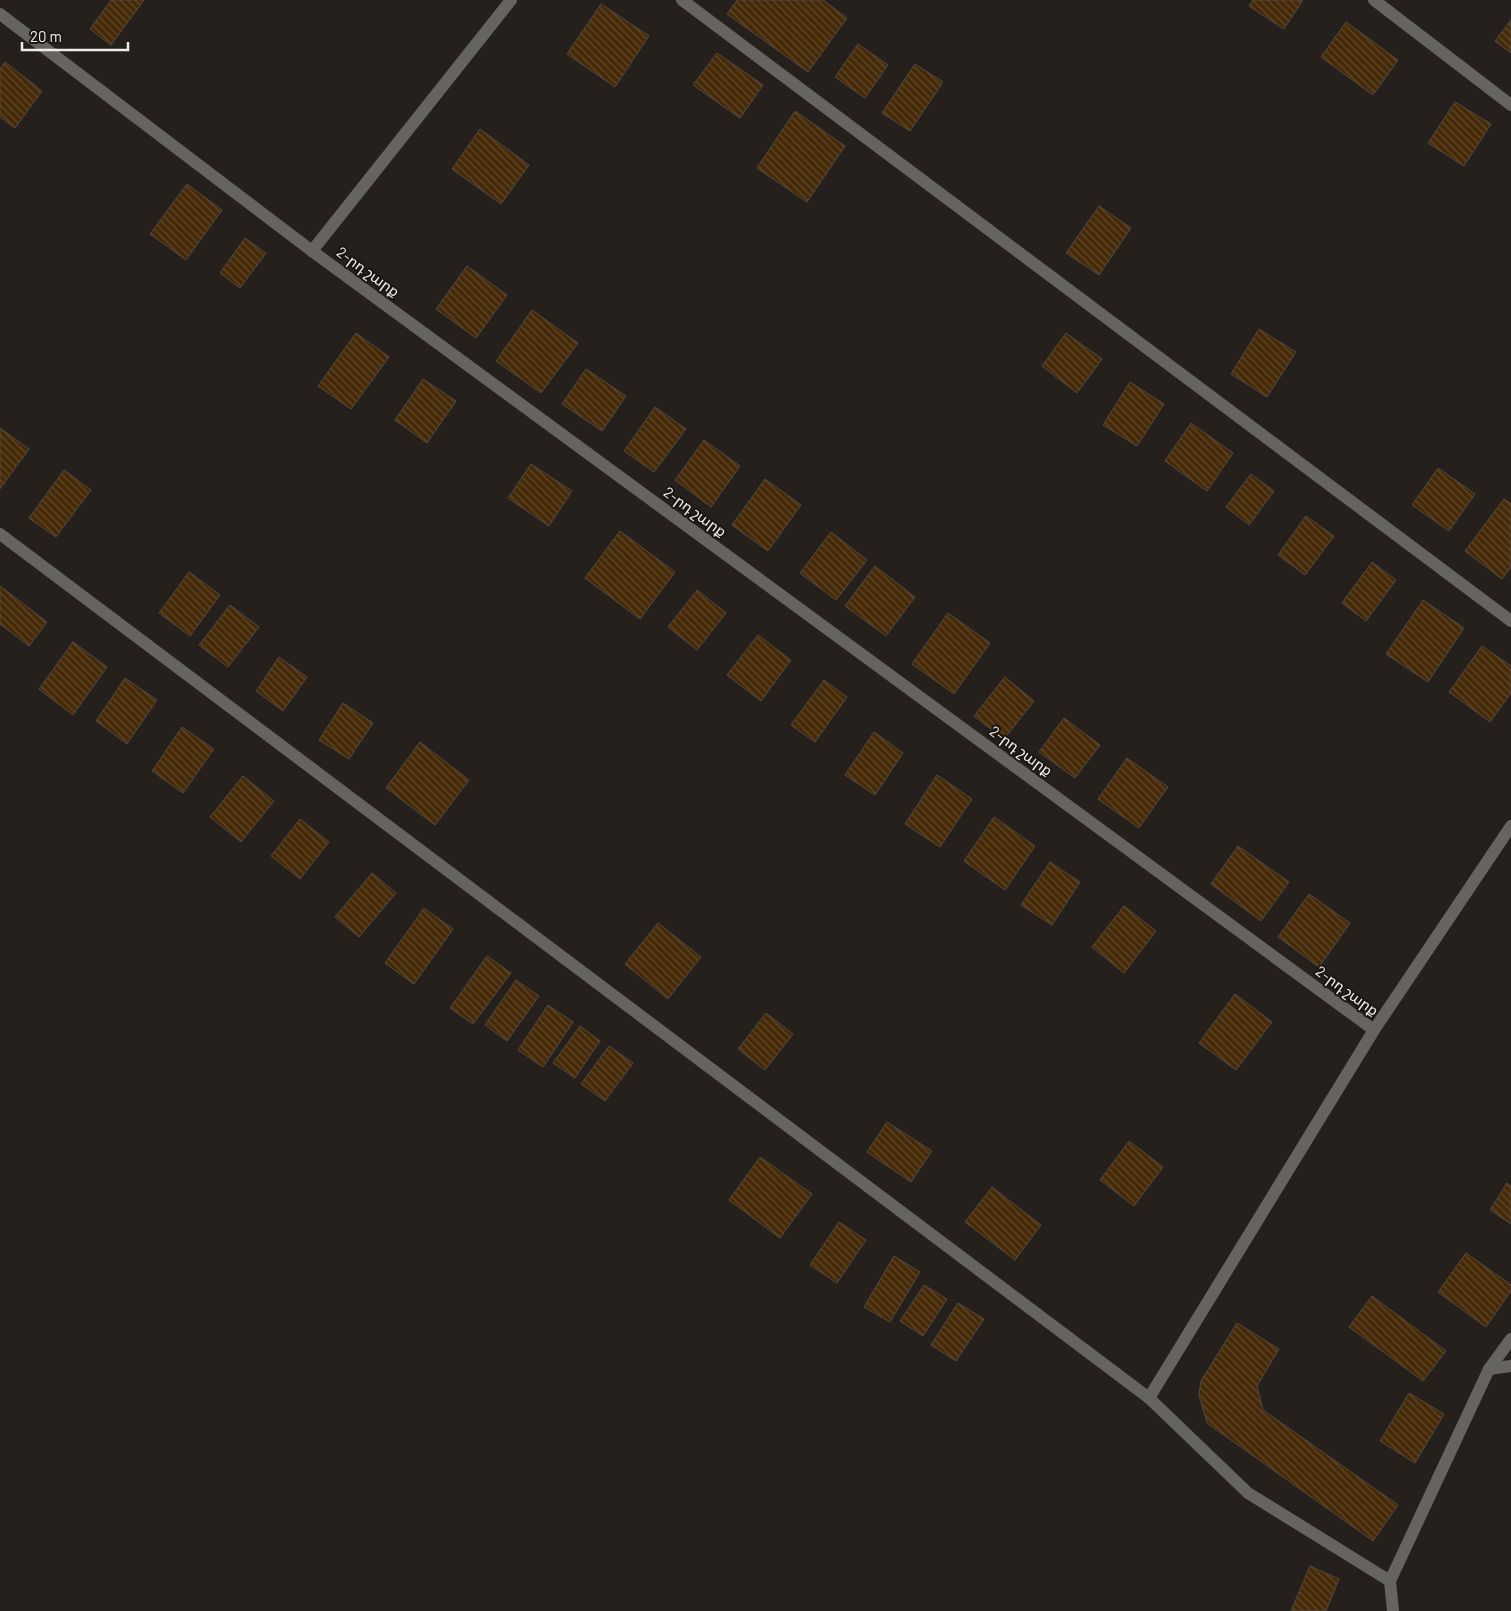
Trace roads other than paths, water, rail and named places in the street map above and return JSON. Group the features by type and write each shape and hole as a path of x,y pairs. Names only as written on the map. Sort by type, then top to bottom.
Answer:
{"street":[{"path":"312,251 511,0"},
{"path":"682,0 1511,621"},
{"path":"1374,0 1511,105"},
{"name":"2-րդ շարք","path":"0,14 312,251 1374,1030"},
{"path":"0,534 1149,1398 1248,1493 1390,1581"},
{"path":"1149,1398 1374,1030 1511,826"},
{"path":"1393,1611 1390,1581 1489,1369 1511,1339"},
{"path":"1489,1369 1511,1366"}]}
